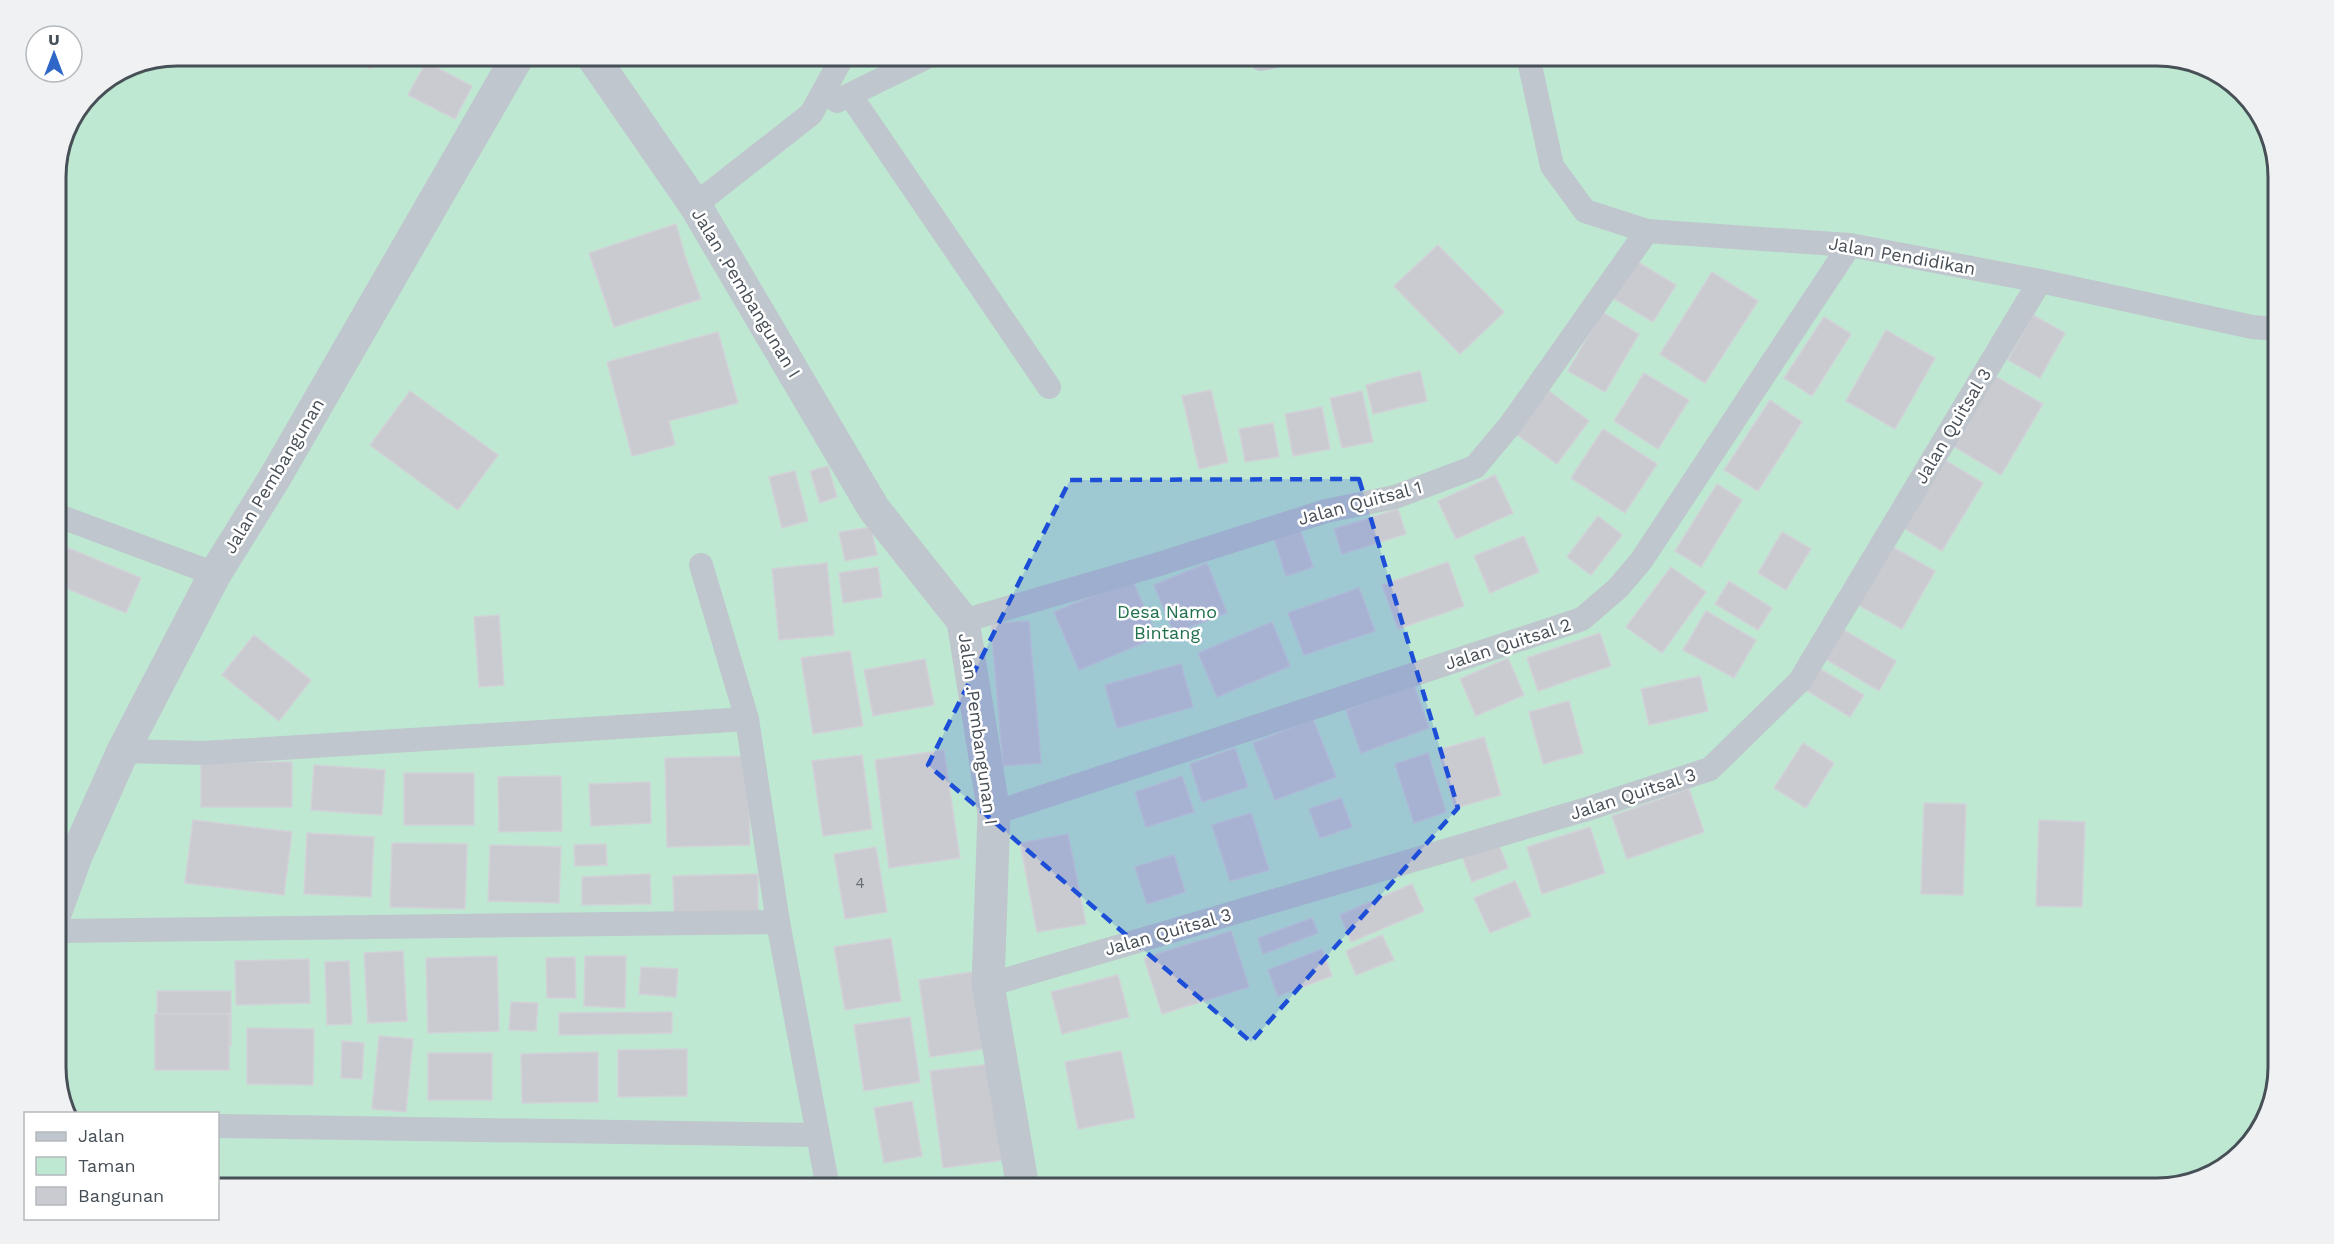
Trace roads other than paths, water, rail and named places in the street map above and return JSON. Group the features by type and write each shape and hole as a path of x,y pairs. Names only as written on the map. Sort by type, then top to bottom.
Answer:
{"street":[{"name":"Jalan Pembangunan","path":"66,852 123,751 215,574 280,469 509,66"},
{"name":"Jalan .Pembangunan I","path":"599,66 695,205 874,509 963,621 994,813 988,985 1021,1178"}],"lane":[{"path":"811,114 837,66"},
{"path":"695,205 811,114 909,66"},
{"name":"Jalan Pendidikan","path":"1530,66 1552,166 1585,211 1647,231 1850,244 2040,281 2252,327 2268,328"},
{"path":"850,95 1049,387"},
{"name":"Jalan Quitsal 1","path":"963,621 1156,565 1326,511 1395,498 1475,467 1510,424 1647,231"},
{"name":"Jalan Quitsal 2","path":"994,813 1582,620 1618,588 1641,561 1850,244"},
{"name":"Jalan Quitsal 3","path":"988,985 1587,809 1710,769 1800,681 2040,281"},
{"path":"66,520 215,574"},
{"path":"701,565 747,719 778,922 826,1178"},
{"path":"123,751 203,753 747,719"},
{"path":"66,931 778,922"},
{"path":"219,1126 817,1135"}],"park label":[{"name":"Desa Namo Bintang","path":"1167,622"}]}
